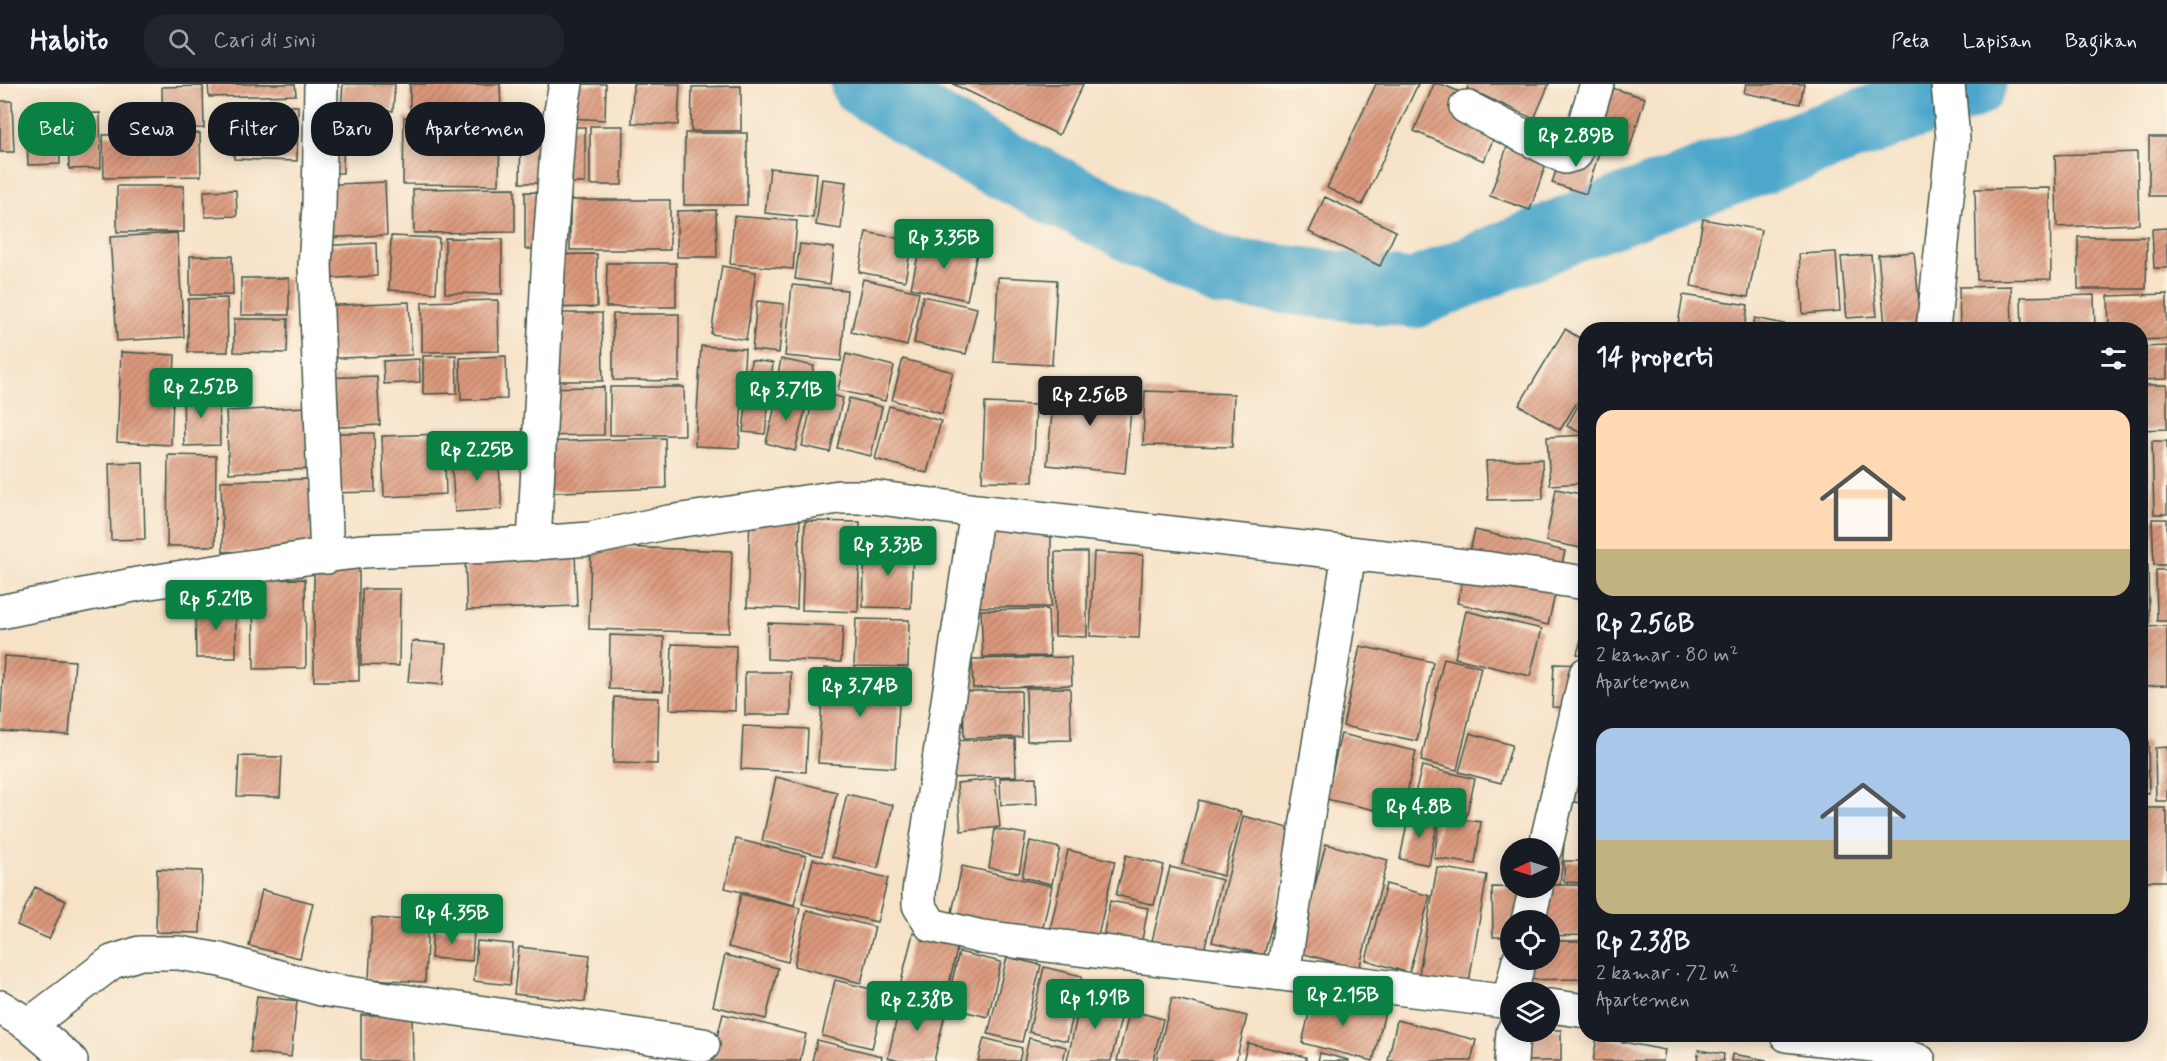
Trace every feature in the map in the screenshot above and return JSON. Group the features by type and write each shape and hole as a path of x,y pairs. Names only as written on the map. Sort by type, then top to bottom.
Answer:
{"street":[{"path":"321,84 319,206 315,265 327,557"},
{"path":"534,544 548,272 560,122 566,84"},
{"path":"1466,107 1565,157 1575,154 1597,84"},
{"path":"1934,322 1953,139 1948,84"},
{"path":"0,612 138,584 312,557 363,551 590,540 669,522 839,497 873,497 977,511 1491,569 1578,582"},
{"path":"977,511 919,892 919,905 931,926 982,937 1283,974 1500,1004"},
{"path":"1283,974 1349,553"},
{"path":"1548,838 1578,709"},
{"path":"29,1025 112,962 140,953 179,953 220,960 321,989 704,1045"},
{"path":"0,1007 29,1025 71,1061"},
{"path":"1560,1007 1578,1010"},
{"path":"1511,1042 1511,1061"},
{"path":"1837,1042 1872,1047 1919,1061"}],"building":[{"path":"208,84 295,84 296,95 209,97"},
{"path":"343,84 395,84 393,111 393,102 342,102"},
{"path":"410,84 500,84 501,102 410,102"},
{"path":"549,84 606,84 605,120 548,117"},
{"path":"633,84 680,84 678,125 632,123"},
{"path":"953,84 1083,84 1059,135"},
{"path":"1376,84 1418,84 1362,205 1327,188"},
{"path":"1434,84 1441,84 1505,111 1484,161 1414,131"},
{"path":"1469,84 1549,84 1534,119 1467,88"},
{"path":"1599,84 1645,98 1628,154 1570,137"},
{"path":"1746,84 1804,84 1800,104 1744,93"},
{"path":"203,86 204,128 196,128 196,102 162,102 162,87"},
{"path":"741,86 741,131 691,131 692,87"},
{"path":"0,101 12,101 14,152 0,152"},
{"path":"305,112 311,112 311,156 343,156 343,173 304,172"},
{"path":"96,113 100,113 101,168 69,169 69,156 96,156"},
{"path":"404,117 405,156 499,156 499,185 403,184"},
{"path":"590,126 623,126 622,185 590,185"},
{"path":"545,127 585,127 585,183 520,183 520,156 545,156"},
{"path":"196,133 200,133 201,176 104,178 103,135 108,135 108,156 196,156"},
{"path":"685,133 747,133 747,205 684,205"},
{"path":"2149,137 2167,137 2167,196 2149,196"},
{"path":"1565,142 1599,153 1586,194 1552,183"},
{"path":"1507,147 1547,161 1530,210 1490,196"},
{"path":"2137,152 2139,224 2057,227 2055,155"},
{"path":"28,156 60,156 60,164 28,165"},
{"path":"234,156 297,156 297,161 234,159"},
{"path":"770,168 817,173 813,218 765,213"},
{"path":"822,179 846,182 841,229 816,225"},
{"path":"385,182 387,235 318,238 316,185"},
{"path":"117,186 184,186 184,232 117,232"},
{"path":"515,188 515,232 414,233 413,189"},
{"path":"2050,188 2051,279 1977,280 1975,189"},
{"path":"236,190 237,216 205,217 204,191"},
{"path":"525,192 566,193 565,250 525,249"},
{"path":"1325,197 1396,231 1380,266 1309,232"},
{"path":"570,200 670,200 670,250 570,250"},
{"path":"716,210 717,257 677,257 677,211"},
{"path":"734,216 797,221 793,269 730,264"},
{"path":"1703,219 1761,230 1748,297 1691,286"},
{"path":"2167,228 2167,268 2154,268 2152,229"},
{"path":"866,232 912,241 905,281 859,272"},
{"path":"177,233 184,337 117,341 110,237"},
{"path":"391,236 439,238 436,293 389,290"},
{"path":"2078,237 2147,237 2146,289 2078,289"},
{"path":"445,238 502,239 502,294 445,293"},
{"path":"921,241 977,253 967,300 911,288"},
{"path":"376,243 377,276 317,279 316,246"},
{"path":"800,244 834,248 830,284 795,279"},
{"path":"1836,252 1840,311 1803,314 1799,254"},
{"path":"1914,252 1921,322 1885,322 1878,255"},
{"path":"597,254 597,307 536,308 535,255"},
{"path":"1871,255 1877,316 1847,318 1841,257"},
{"path":"190,256 232,256 233,295 190,295"},
{"path":"607,263 676,263 676,307 606,307"},
{"path":"722,266 756,272 746,340 711,334"},
{"path":"998,277 1057,280 1052,365 994,362"},
{"path":"241,278 289,278 289,315 241,315"},
{"path":"863,279 919,292 907,346 851,332"},
{"path":"792,285 847,290 841,361 785,356"},
{"path":"2011,286 2012,322 1960,322 1959,287"},
{"path":"2167,294 2167,339 2148,340 2148,322 2109,322 2108,296"},
{"path":"1683,295 1748,305 1745,322 1678,322"},
{"path":"2094,295 2095,322 2022,322 2021,297"},
{"path":"923,296 977,308 966,354 914,343"},
{"path":"227,298 228,352 188,352 188,299"},
{"path":"498,300 499,351 422,352 422,302"},
{"path":"757,301 784,304 779,353 752,350"},
{"path":"409,302 412,355 318,359 316,306"},
{"path":"531,313 602,313 603,381 531,381"},
{"path":"613,314 679,314 679,381 613,380"},
{"path":"1755,318 1774,322 1754,322"},
{"path":"234,319 288,319 287,353 234,352"},
{"path":"1565,329 1578,337 1578,401 1560,430 1519,405"},
{"path":"701,346 745,349 739,448 695,446"},
{"path":"2167,346 2167,379 2148,380 2148,347"},
{"path":"121,352 175,355 171,445 117,442"},
{"path":"846,354 894,366 885,401 838,390"},
{"path":"456,355 457,393 423,394 423,356"},
{"path":"506,356 507,399 461,400 460,358"},
{"path":"419,359 420,382 384,384 383,361"},
{"path":"781,359 814,366 808,397 775,390"},
{"path":"903,359 953,372 942,414 892,400"},
{"path":"751,360 773,363 765,434 743,432"},
{"path":"377,376 380,425 323,428 321,378"},
{"path":"1055,381 1133,389 1125,473 1047,465"},
{"path":"2148,385 2167,385 2167,429 2148,430"},
{"path":"604,387 604,435 530,436 530,388"},
{"path":"610,387 684,387 685,435 610,435"},
{"path":"815,391 843,398 830,452 802,446"},
{"path":"1145,391 1234,394 1232,447 1143,445"},
{"path":"183,392 219,392 220,445 184,446"},
{"path":"778,394 807,402 795,451 766,443"},
{"path":"849,398 882,407 871,456 837,448"},
{"path":"985,403 1036,405 1033,482 982,481"},
{"path":"889,406 941,421 927,473 875,459"},
{"path":"1578,406 1578,432 1567,426"},
{"path":"306,407 309,469 229,473 226,411"},
{"path":"325,433 374,433 375,492 325,493"},
{"path":"444,434 446,494 384,497 382,436"},
{"path":"1578,435 1578,483 1550,485 1547,437"},
{"path":"665,438 666,488 537,493 536,442"},
{"path":"2152,441 2167,441 2167,514 2154,514"},
{"path":"498,452 502,509 455,512 451,456"},
{"path":"168,455 216,456 215,546 167,546"},
{"path":"1542,459 1543,499 1488,500 1486,461"},
{"path":"143,462 145,539 111,540 109,463"},
{"path":"310,479 312,550 223,552 221,481"},
{"path":"1556,489 1578,493 1578,547 1546,541"},
{"path":"750,516 800,518 797,609 747,607"},
{"path":"2152,519 2167,519 2167,565 2154,565"},
{"path":"805,521 860,522 858,612 802,610"},
{"path":"978,523 1051,523 1051,607 978,607"},
{"path":"1475,530 1565,551 1548,625 1457,603"},
{"path":"591,546 732,551 729,633 589,629"},
{"path":"865,546 913,547 911,608 863,607"},
{"path":"1055,552 1087,552 1087,637 1055,636"},
{"path":"1094,552 1143,555 1139,638 1090,636"},
{"path":"575,553 577,606 467,610 465,557"},
{"path":"314,563 359,563 359,681 314,681"},
{"path":"2148,565 2149,623 2148,623"},
{"path":"2156,570 2167,570 2167,621 2157,621"},
{"path":"305,579 306,668 254,669 253,580"},
{"path":"362,589 400,589 399,666 361,665"},
{"path":"195,604 236,604 236,658 196,658"},
{"path":"1048,609 1050,656 983,657 981,610"},
{"path":"1466,611 1542,629 1530,676 1455,658"},
{"path":"856,619 909,620 908,667 854,666"},
{"path":"768,623 843,626 841,662 767,659"},
{"path":"2167,626 2167,685 2148,686 2148,627"},
{"path":"610,635 664,637 663,691 609,689"},
{"path":"412,641 446,644 443,685 408,682"},
{"path":"672,644 736,646 735,711 670,709"},
{"path":"1360,646 1433,662 1417,741 1343,726"},
{"path":"4,656 75,661 69,735 0,731"},
{"path":"1071,657 1072,685 973,688 972,659"},
{"path":"1444,658 1481,667 1457,770 1421,761"},
{"path":"1554,664 1578,665 1578,708 1552,707"},
{"path":"824,668 901,673 895,768 818,763"},
{"path":"745,672 791,672 791,715 745,715"},
{"path":"1026,688 1070,688 1071,740 1027,741"},
{"path":"963,691 1021,691 1022,737 964,738"},
{"path":"614,697 659,698 657,764 613,763"},
{"path":"743,726 808,729 806,772 741,769"},
{"path":"1470,733 1512,745 1501,783 1459,772"},
{"path":"1341,734 1416,751 1402,816 1326,799"},
{"path":"1015,739 1016,776 946,778 945,741"},
{"path":"2148,742 2149,793 2148,793"},
{"path":"2167,747 2167,801 2156,801 2155,748"},
{"path":"239,756 282,757 280,797 237,796"},
{"path":"1578,760 1578,802 1558,801"},
{"path":"1422,766 1475,779 1466,818 1412,805"},
{"path":"776,777 837,792 822,856 762,841"},
{"path":"1036,777 1037,804 1001,805 1000,778"},
{"path":"995,779 1000,827 961,831 957,783"},
{"path":"847,794 893,805 878,868 832,857"},
{"path":"1199,800 1241,812 1223,876 1182,864"},
{"path":"2148,808 2165,808 2167,812 2167,881 2148,881"},
{"path":"1409,813 1438,818 1429,865 1400,859"},
{"path":"1243,816 1296,830 1264,955 1212,942"},
{"path":"1440,816 1481,822 1475,864 1434,858"},
{"path":"995,829 1026,834 1019,873 989,868"},
{"path":"1565,834 1560,885 1560,839"},
{"path":"736,839 806,856 794,905 725,888"},
{"path":"1030,841 1060,848 1052,884 1022,877"},
{"path":"1326,844 1388,860 1359,969 1297,952"},
{"path":"1068,850 1115,861 1096,945 1049,934"},
{"path":"1126,855 1164,865 1154,905 1116,895"},
{"path":"813,859 888,878 877,922 802,904"},
{"path":"1564,861 1578,861 1578,883 1564,882"},
{"path":"962,866 1052,886 1041,936 951,917"},
{"path":"1170,867 1222,880 1201,962 1150,949"},
{"path":"1437,867 1487,875 1468,988 1418,980"},
{"path":"157,869 202,871 200,933 156,932"},
{"path":"1386,884 1430,896 1409,973 1366,960"},
{"path":"1560,885 1578,885 1578,935 1560,936 1560,910 1500,910 1500,937 1493,937 1492,887 1500,887 1500,898 1560,898"},
{"path":"35,887 66,901 49,939 17,925"},
{"path":"262,890 313,903 300,958 249,946"},
{"path":"741,894 800,908 788,962 728,947"},
{"path":"1110,901 1148,908 1139,956 1101,948"},
{"path":"807,910 875,927 861,983 794,966"},
{"path":"372,918 428,921 425,982 369,979"},
{"path":"433,929 474,932 472,961 431,958"},
{"path":"913,933 958,945 945,1001 899,990"},
{"path":"477,941 513,944 510,985 474,981"},
{"path":"1560,941 1578,941 1578,979 1513,980 1513,970 1560,970"},
{"path":"519,947 590,955 585,1002 514,994"},
{"path":"959,952 1001,962 988,1017 946,1007"},
{"path":"725,955 778,968 766,1019 713,1006"},
{"path":"1007,957 1041,965 1022,1042 988,1034"},
{"path":"1044,967 1082,976 1067,1041 1029,1032"},
{"path":"835,980 886,993 872,1048 822,1036"},
{"path":"1314,993 1385,1012 1373,1061 1302,1043"},
{"path":"1082,995 1124,1005 1111,1061 1067,1061"},
{"path":"257,996 297,1001 291,1057 250,1052"},
{"path":"1172,998 1247,1016 1236,1061 1156,1061"},
{"path":"901,999 946,1010 934,1061 900,1061 888,1058"},
{"path":"1130,1010 1163,1019 1153,1061 1117,1061"},
{"path":"723,1014 806,1034 800,1061 711,1061"},
{"path":"361,1015 412,1015 413,1061 361,1061"},
{"path":"1397,1020 1476,1040 1471,1061 1388,1061"},
{"path":"1561,1030 1561,1061 1525,1061 1524,1042 1560,1042"},
{"path":"984,1038 1022,1048 1019,1061 978,1061"},
{"path":"1029,1038 1066,1047 1063,1061 1024,1061"},
{"path":"817,1040 882,1056 881,1061 812,1061"},
{"path":"1596,1042 1623,1042 1665,1050 1663,1061 1593,1061"},
{"path":"1248,1043 1306,1057 1306,1061 1243,1061"},
{"path":"1699,1050 1724,1054 1723,1061 1697,1061"},
{"path":"1320,1053 1349,1060 1349,1061 1318,1061"},
{"path":"1732,1054 1766,1060 1766,1061 1731,1061"}],"waterway":[{"path":"865,84 967,147 1221,272 1413,294 1583,224 1972,84"}]}
